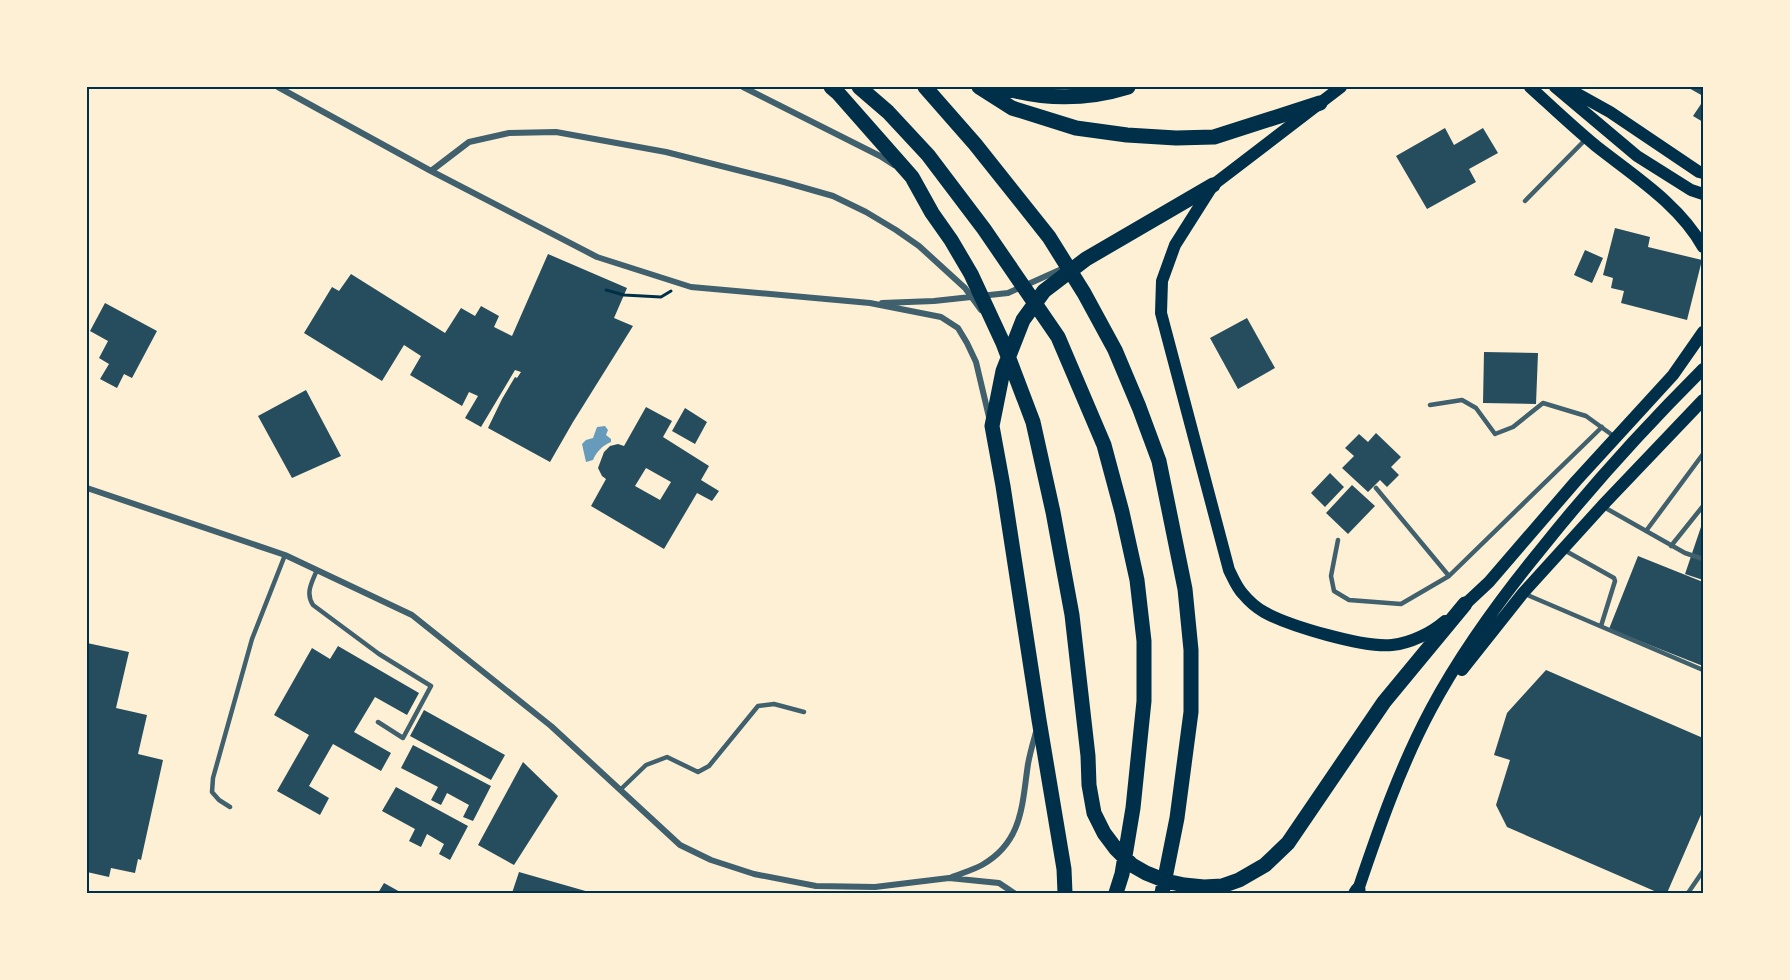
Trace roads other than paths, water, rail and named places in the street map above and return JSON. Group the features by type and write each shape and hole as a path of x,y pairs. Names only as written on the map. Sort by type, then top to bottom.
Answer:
{"main road":[{"path":"831,87 912,177 972,274 1004,343 1033,422 1053,512 1072,615 1088,756 1089,786 1094,813 1104,833 1132,865 1166,881 1184,885 1222,886 1239,880 1264,865 1288,843 1384,702 1465,604"},
{"path":"859,87 888,112 928,155 984,229 1058,337 1104,445 1137,580 1144,641 1144,701 1133,808 1122,874 1116,893"},
{"path":"925,87 975,144 1055,246 1115,350 1159,461 1185,589 1191,650 1191,712 1177,818 1162,893"},
{"path":"978,87 1012,108 1076,128 1127,135 1176,138 1214,137 1320,103"},
{"path":"1001,87 1051,97 1080,97 1110,93 1128,87"},
{"path":"1065,893 1064,869 992,426 1003,371 1023,320 1044,291 1086,259 1213,186 1341,87"},
{"path":"1530,87 1587,138 1671,206 1690,226 1703,247"},
{"path":"1555,87 1637,156 1692,190 1703,194"},
{"path":"1565,87 1610,112 1703,173"},
{"path":"1213,186 1175,245 1162,280 1161,313 1229,570 1243,594 1263,611 1289,622 1363,644 1391,645 1408,641 1436,629 1588,490"},
{"path":"1489,582 1615,437 1673,375 1703,332"},
{"path":"1358,892 1391,793 1431,708 1470,643 1515,581 1588,490 1703,369"},
{"path":"1431,708 1523,593 1703,400"}],"street":[{"path":"278,87 431,171 597,257 691,286 870,303 940,317 958,328 976,362 992,426"},
{"path":"743,87 880,156 912,177"},
{"path":"431,171 469,142 509,133 556,132 666,152 833,196 866,212 919,246 965,288 1004,343"},
{"path":"870,303 934,301 1008,293 1086,259"},
{"path":"87,488 285,555 412,615 550,726 680,845 711,860 817,890 875,887 949,878 999,883 1014,893"},
{"path":"949,878 983,865 1001,850 1013,835 1021,816 1028,762 1039,720"}],"lane":[{"path":"1525,201 1587,138"},
{"path":"1430,405 1462,400 1476,408 1496,434 1513,427 1543,403 1586,416 1615,437"},
{"path":"1338,540 1331,576 1334,591 1349,600 1401,604 1449,576 1602,427"},
{"path":"1646,531 1703,454"},
{"path":"1376,488 1449,576"},
{"path":"1602,506 1671,546 1703,560"},
{"path":"1671,546 1703,506"},
{"path":"1562,549 1614,578 1601,626"},
{"path":"230,807 212,792 213,777 252,639 285,555"},
{"path":"317,570 309,592 313,605 379,654 431,686 404,738 378,722"},
{"path":"1523,593 1703,670"},
{"path":"620,790 646,765 667,757 699,772 709,766 758,706 774,704 804,712"},
{"path":"1688,893 1703,871"}],"water":[{"path":"605,426 608,430 606,435 611,442 600,449 593,460 586,462 582,444 593,438 597,427"}]}
